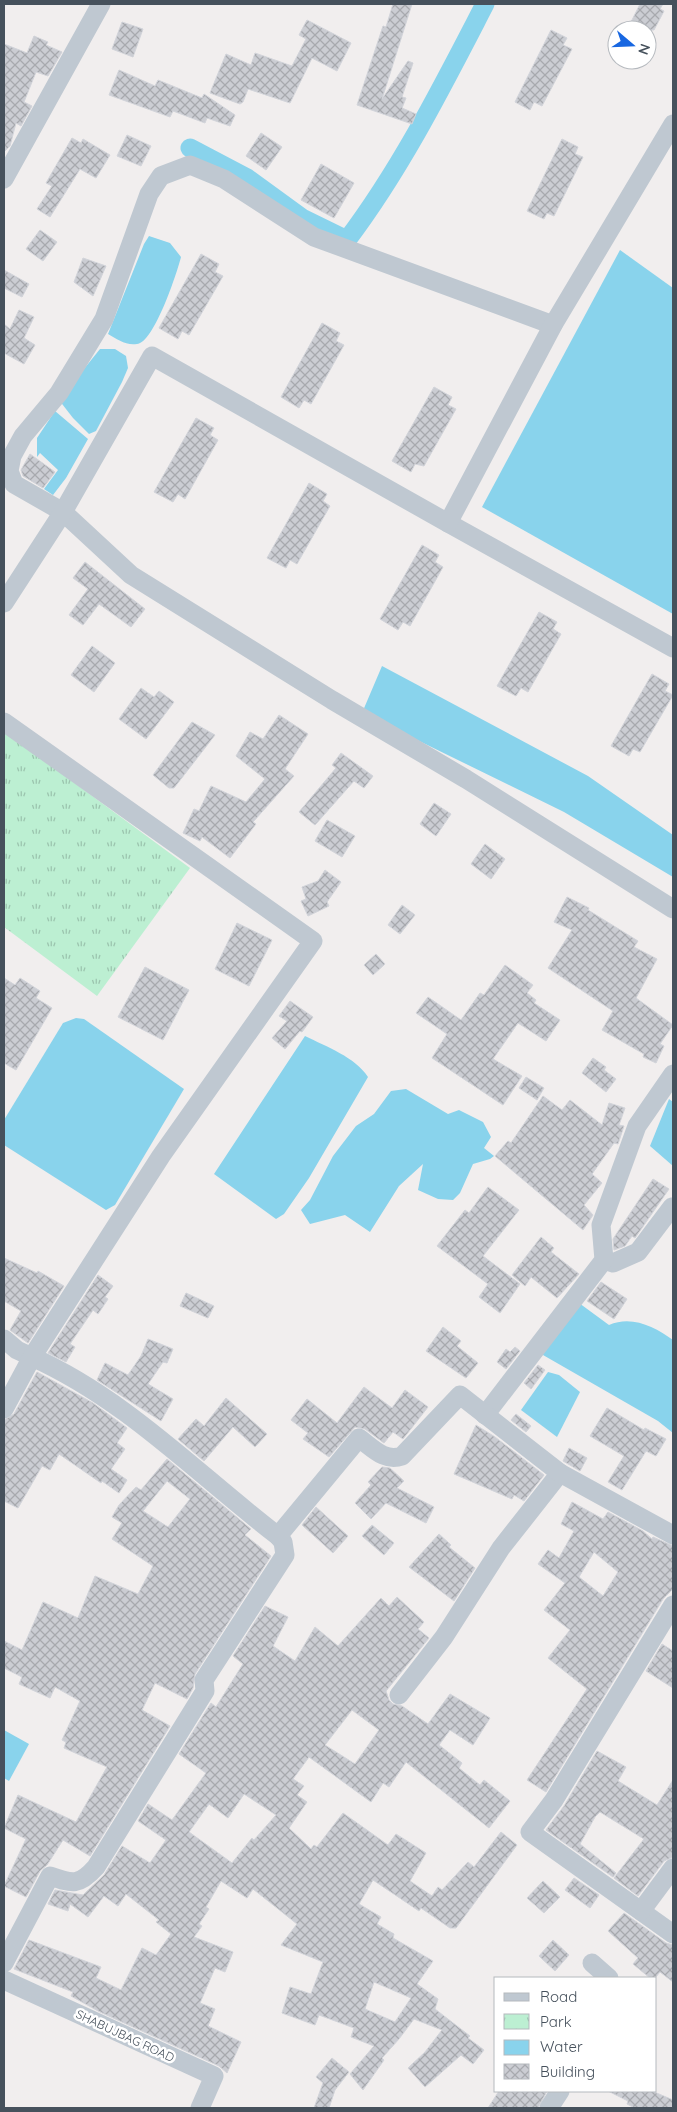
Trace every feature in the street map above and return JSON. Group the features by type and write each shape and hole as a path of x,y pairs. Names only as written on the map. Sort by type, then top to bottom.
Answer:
{"street":[{"path":"4,178 101,4"},
{"path":"448,523 553,325 673,124"},
{"path":"553,325 314,237 224,179 190,165 161,176 149,194 104,319 59,393 23,436 12,456 9,472 14,484 63,512 131,574 332,700 466,779 673,909"},
{"path":"4,603 63,512 152,356 673,648"},
{"path":"4,722 313,941 161,1156 32,1356 4,1409"},
{"path":"485,1415 604,1260 601,1224 636,1126 672,1082"},
{"path":"604,1260 613,1263 638,1252 672,1207"},
{"path":"4,1339 17,1350 66,1372 130,1413 240,1507 278,1536 283,1542 285,1555 204,1680 204,1691 96,1867 85,1879 73,1883 50,1876 4,1963"},
{"path":"278,1536 359,1438 385,1457 394,1459 402,1456 460,1396 560,1473 673,1535"},
{"path":"399,1695 444,1637 501,1548 560,1473"},
{"path":"673,1605 554,1800 530,1832 673,1934"},
{"path":"641,1911 673,1868"},
{"path":"592,1963 607,1977"},
{"name":"SHABUJBAG ROAD","path":"4,1980 214,2076 200,2108"},
{"path":"549,2108 559,2092"}],"green space":[{"path":"4,731 190,868 97,996 4,927"}],"water":[{"path":"149,236 170,243 181,257 164,306 150,332 144,341 137,344 129,344 108,334 144,244"},
{"path":"620,250 673,288 673,614 482,507"},
{"path":"100,349 115,349 126,356 128,368 96,431 89,434 59,400"},
{"path":"55,411 88,439 66,478 53,495 44,489 58,470 40,453 37,457 37,438"},
{"path":"382,666 588,776 673,835 673,877 564,812 362,713"},
{"path":"76,1018 84,1019 184,1089 115,1205 106,1210 4,1145 4,1120 63,1023"},
{"path":"305,1036 348,1058 368,1077 309,1178 284,1214 276,1219 214,1174"},
{"path":"406,1089 448,1114 459,1110 483,1122 491,1137 484,1148 494,1156 473,1164 460,1193 453,1200 438,1199 418,1190 423,1164 399,1186 370,1232 345,1215 310,1224 301,1210 310,1200 333,1156 356,1126 374,1114 391,1091"},
{"path":"669,1099 673,1102 673,1166 650,1146"},
{"path":"579,1303 609,1325 626,1321 635,1322 651,1327 673,1340 673,1433 658,1421 543,1355 544,1346"},
{"path":"548,1372 559,1375 580,1392 557,1437 521,1410"},
{"path":"4,1730 29,1744 9,1781 4,1778"}],"building":[{"path":"393,4 412,4 382,99 408,61 413,63 402,97 406,98 402,108 416,114 412,124 357,105 383,26 386,27"},
{"path":"640,4 663,4 660,9 664,11 657,24 657,20 632,20"},
{"path":"307,20 351,43 337,71 312,58 290,103 248,89 243,102 240,104 210,93 226,54 251,65 255,53 292,66 306,39 299,35"},
{"path":"122,22 143,29 133,57 112,49"},
{"path":"551,30 567,38 563,45 572,49 542,106 534,102 530,110 515,102"},
{"path":"34,36 48,42 46,45 62,52 48,76 36,72 24,102 32,106 21,126 16,123 10,146 4,152 4,44 27,53"},
{"path":"119,70 155,86 158,80 202,98 204,94 235,115 230,126 207,118 205,123 173,111 170,117 109,95"},
{"path":"261,133 282,147 266,170 246,156"},
{"path":"127,135 151,146 141,166 117,156"},
{"path":"72,138 81,143 83,139 110,155 96,178 80,169 50,217 37,209 52,186 46,183"},
{"path":"562,139 578,147 575,154 583,157 554,216 547,213 544,219 527,211"},
{"path":"321,164 354,183 334,218 301,200"},
{"path":"40,230 57,242 43,261 26,249"},
{"path":"201,254 219,264 215,272 223,276 189,335 182,331 178,339 159,328"},
{"path":"83,258 106,266 93,296 74,282"},
{"path":"4,270 29,284 22,297 4,288"},
{"path":"19,310 34,317 24,338 35,345 24,364 4,353 4,324 10,329"},
{"path":"322,323 340,333 336,341 344,345 311,404 304,400 299,408 281,397"},
{"path":"434,387 452,397 448,405 456,409 424,466 415,464 411,472 392,461"},
{"path":"196,418 214,428 210,435 218,440 185,499 178,494 173,502 154,492"},
{"path":"30,454 55,472 43,488 23,476 21,470"},
{"path":"309,483 327,494 323,501 330,506 297,564 290,560 286,568 267,558"},
{"path":"422,545 439,555 435,562 443,567 410,626 403,622 398,630 380,619"},
{"path":"85,562 145,609 131,627 99,604 83,625 69,615 88,589 73,578"},
{"path":"539,612 557,622 553,629 561,634 528,692 521,688 516,696 497,686"},
{"path":"92,646 115,663 94,692 71,675"},
{"path":"652,674 669,684 665,691 673,695 640,752 633,749 629,756 611,746"},
{"path":"141,688 154,697 159,691 174,702 146,739 119,719"},
{"path":"279,715 308,734 285,769 294,776 253,822 256,824 230,858 202,837 200,841 183,833 194,809 199,811 211,786 246,802 265,779 236,756 250,732 263,739"},
{"path":"192,722 215,735 174,788 169,788 153,775"},
{"path":"341,753 373,776 364,788 354,781 315,825 299,812 336,768 332,765"},
{"path":"434,803 451,814 436,836 420,824"},
{"path":"327,820 355,836 342,857 315,841"},
{"path":"485,844 505,859 491,879 471,864"},
{"path":"325,870 341,882 327,902 329,906 308,916 301,901 306,899 302,887 318,881"},
{"path":"567,897 589,908 588,910 638,941 634,947 657,959 636,998 673,1025 660,1044 664,1046 656,1063 643,1057 644,1054 602,1030 613,1011 548,968 572,930 554,922"},
{"path":"402,905 415,915 400,934 388,925"},
{"path":"237,923 272,940 249,986 215,969"},
{"path":"376,954 385,964 373,975 364,965"},
{"path":"505,965 533,985 527,993 536,1000 534,1003 560,1020 546,1041 518,1023 493,1059 522,1076 503,1105 432,1058 447,1034 416,1013 428,997 461,1020 480,993 484,995"},
{"path":"145,967 189,990 163,1040 118,1017"},
{"path":"4,978 15,985 20,978 40,991 36,998 52,1008 16,1070 4,1063"},
{"path":"290,1001 313,1017 302,1032 300,1031 285,1049 272,1038 287,1021 279,1016"},
{"path":"593,1058 606,1067 604,1070 616,1079 606,1092 582,1073"},
{"path":"526,1077 544,1088 537,1100 519,1088"},
{"path":"543,1096 562,1110 570,1100 602,1125 609,1103 625,1108 619,1125 624,1126 618,1144 614,1143 592,1174 602,1183 584,1205 593,1215 583,1230 495,1156 508,1141 511,1143"},
{"path":"653,1179 669,1189 635,1238 632,1236 625,1246 614,1250 613,1239"},
{"path":"488,1187 519,1210 483,1256 520,1284 500,1313 479,1297 488,1284 437,1246 465,1210 469,1213"},
{"path":"541,1237 554,1248 551,1252 579,1274 557,1298 531,1277 525,1286 512,1275"},
{"path":"4,1258 37,1273 38,1271 64,1286 28,1343 10,1330 21,1311 4,1301"},
{"path":"98,1275 113,1286 105,1297 108,1299 98,1314 93,1310 70,1344 75,1347 66,1362 48,1353"},
{"path":"601,1282 627,1299 614,1319 587,1301"},
{"path":"186,1293 214,1306 208,1318 180,1306"},
{"path":"443,1327 461,1341 457,1346 478,1363 466,1378 426,1351"},
{"path":"148,1339 173,1349 167,1363 163,1362 148,1384 173,1399 161,1421 97,1380 105,1363 128,1375 141,1356"},
{"path":"515,1347 520,1351 506,1369 497,1362 506,1349 510,1352"},
{"path":"538,1365 545,1370 531,1389 524,1383"},
{"path":"37,1372 93,1403 127,1428 117,1443 125,1449 111,1469 127,1480 119,1493 59,1454 50,1470 42,1466 18,1508 4,1501 4,1420 14,1414"},
{"path":"364,1387 392,1408 405,1390 428,1407 403,1439 393,1432 384,1443 365,1429 355,1427 329,1457 303,1439 308,1433 291,1420 307,1399 337,1423"},
{"path":"226,1398 267,1434 255,1447 233,1427 204,1461 178,1439 196,1419 204,1426"},
{"path":"607,1408 644,1430 645,1428 666,1439 656,1456 646,1451 622,1490 608,1482 624,1456 590,1436"},
{"path":"516,1414 531,1426 526,1432 511,1420"},
{"path":"476,1425 495,1437 544,1475 524,1501 514,1495 512,1499 454,1474"},
{"path":"569,1448 587,1458 580,1471 563,1461"},
{"path":"167,1459 251,1529 245,1535 271,1556 195,1674 193,1688 187,1699 155,1683 142,1710 170,1726 90,1856 63,1840 47,1865 40,1871 26,1897 4,1886 26,1839 4,1828 18,1795 76,1822 107,1767 64,1748 66,1742 62,1740 80,1701 55,1687 50,1698 19,1684 22,1677 4,1668 4,1641 22,1650 43,1602 78,1618 95,1576 138,1594 153,1566 112,1539 122,1523 112,1517 119,1505 136,1487 141,1490","holes":["167,1481 190,1499 168,1527 143,1511"]},
{"path":"382,1467 390,1468 404,1481 397,1488 434,1507 426,1523 386,1503 371,1519 355,1503 371,1485 368,1482"},
{"path":"572,1502 603,1519 608,1512 643,1531 652,1539 653,1537 673,1546 673,1589 663,1599 546,1792 527,1780 587,1689 548,1658 570,1630 544,1610 565,1583 538,1564 548,1550 559,1558 574,1531 561,1524","holes":["594,1552 618,1572 603,1596 579,1577"]},
{"path":"316,1507 348,1536 333,1553 302,1525"},
{"path":"372,1525 394,1543 384,1555 362,1536"},
{"path":"439,1534 451,1545 449,1547 475,1568 454,1601 409,1567"},
{"path":"397,1597 424,1622 418,1629 429,1638 386,1691 389,1700 393,1704 402,1706 428,1724 450,1694 490,1718 473,1745 450,1730 439,1745 462,1763 459,1768 480,1785 484,1780 510,1801 489,1828 406,1762 389,1787 383,1783 371,1802 309,1757 293,1779 304,1786 297,1795 307,1802 289,1828 311,1849 314,1845 317,1847 343,1813 388,1845 396,1834 426,1853 410,1881 432,1896 438,1887 442,1890 468,1862 474,1867 501,1832 517,1845 456,1928 450,1928 421,1908 419,1911 373,1880 359,1904 381,1917 377,1924 394,1934 393,1938 433,1961 417,1984 438,1999 435,2009 470,2036 468,2038 484,2050 473,2064 461,2055 425,2087 408,2068 425,2052 442,2030 414,2019 382,2058 384,2060 363,2090 350,2074 374,2046 351,2037 354,2028 319,2015 315,2025 282,2013 290,1987 311,1994 323,1962 281,1945 297,1924 253,1889 247,1898 221,1881 206,1907 209,1909 199,1924 202,1926 194,1937 233,1952 225,1972 215,1968 200,2003 215,2009 208,2026 241,2042 227,2073 219,2066 100,2012 71,1996 73,1992 14,1969 29,1940 101,1967 96,1978 121,1990 142,1948 156,1955 171,1934 156,1922 159,1920 126,1894 118,1906 104,1896 88,1917 70,1904 68,1911 48,1904 55,1890 83,1895 104,1875 122,1846 150,1863 166,1840 138,1821 148,1804 172,1820 206,1773 179,1754 211,1703 216,1707 243,1664 233,1656 265,1606 288,1617 273,1646 295,1661 315,1627 338,1646 381,1598 389,1606","holes":["352,1710 379,1730 355,1764 325,1745","244,1794 276,1815 254,1840 252,1838 232,1863 189,1832 209,1804 228,1818","374,1982 411,1998 395,2022 365,2009"]},
{"path":"662,1644 673,1651 673,1688 646,1671"},
{"path":"597,1751 626,1767 618,1781 657,1805 673,1780 673,1857 664,1861 638,1896 614,1878 644,1839 600,1812 595,1817 580,1844 616,1873 613,1877 546,1830 564,1806"},
{"path":"574,1878 599,1895 590,1908 565,1890"},
{"path":"543,1881 560,1897 544,1913 527,1898"},
{"path":"624,1913 666,1943 673,1945 673,1982 660,1972 656,1977 649,1977 633,1964 638,1958 608,1931"},
{"path":"553,1940 569,1955 555,1971 539,1956"},
{"path":"332,2058 349,2072 335,2090 329,2108 314,2108 323,2083 316,2077"},
{"path":"498,2092 546,2092 538,2108 488,2108"},
{"path":"610,2092 654,2092 673,2100 673,2108 635,2108 627,2104 628,2101"}],"waterway":[{"path":"190,148 247,178 302,218 347,240 404,155 485,4"}]}
